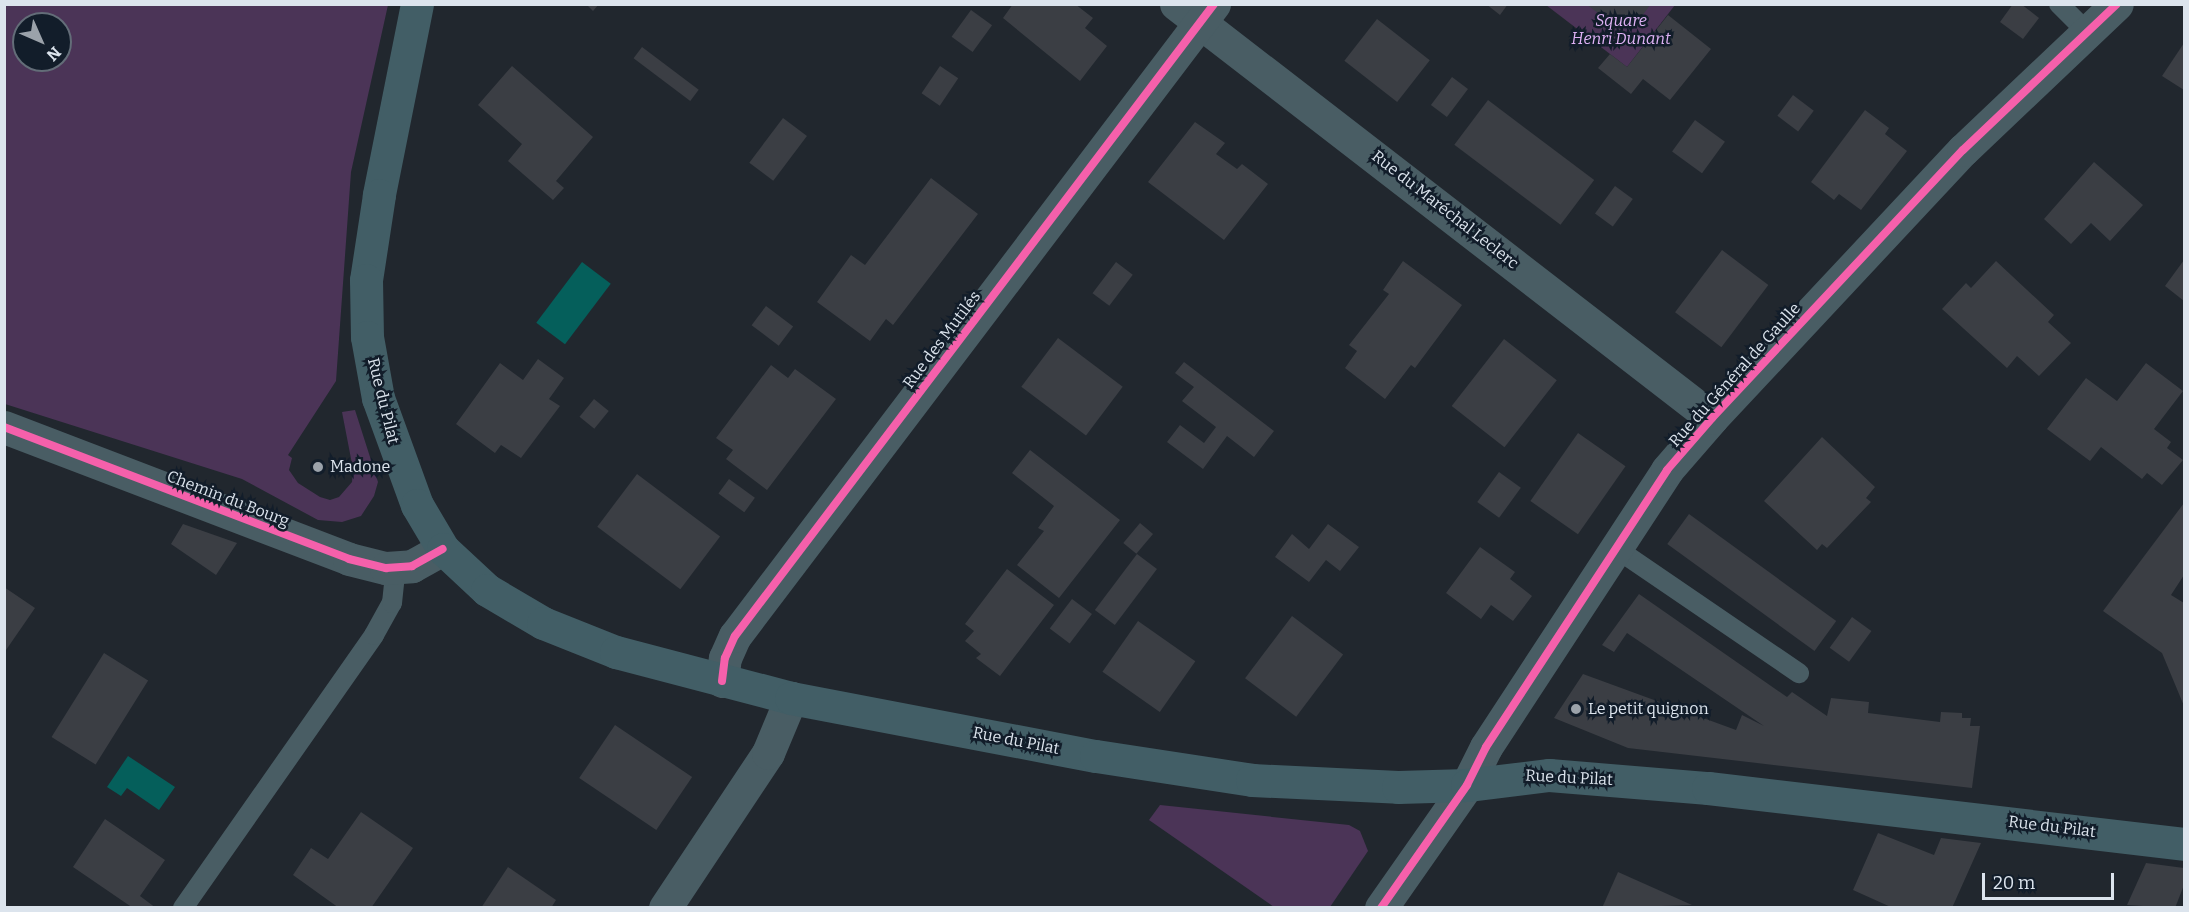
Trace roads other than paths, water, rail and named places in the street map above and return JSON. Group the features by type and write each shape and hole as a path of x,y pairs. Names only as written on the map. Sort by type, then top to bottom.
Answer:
{"main road":[{"name":"Rue du Pilat","path":"417,4 379,195 366,280 367,337 378,398 417,505 443,549 487,590 543,623 616,652 791,698 1096,756 1252,780 1339,787 1467,785 1549,775 1708,788 2184,844"}],"street":[{"name":"Rue du Général de Gaulle","path":"1381,908 1467,785 1486,747 1614,547 1667,470 1712,418 1963,150 2117,4"},
{"name":"Rue du Maréchal Leclerc","path":"1197,11 1712,418"},
{"name":"Rue des Mutilés","path":"722,681 725,658 735,636 1197,11"},
{"name":"Chemin du Bourg","path":"4,428 349,559 396,567 412,566 443,549"},
{"path":"665,908 768,753 791,698"}],"lane":[{"path":"2059,4 2087,32"},
{"path":"1614,547 1799,673"},
{"path":"183,908 374,635 392,603 396,567"}],"place":[{"name":"Madone","path":"318,467"},
{"name":"Le petit quignon","path":"1576,709"}],"park label":[{"name":"Square Henri Dunant","path":"1621,30"}]}
